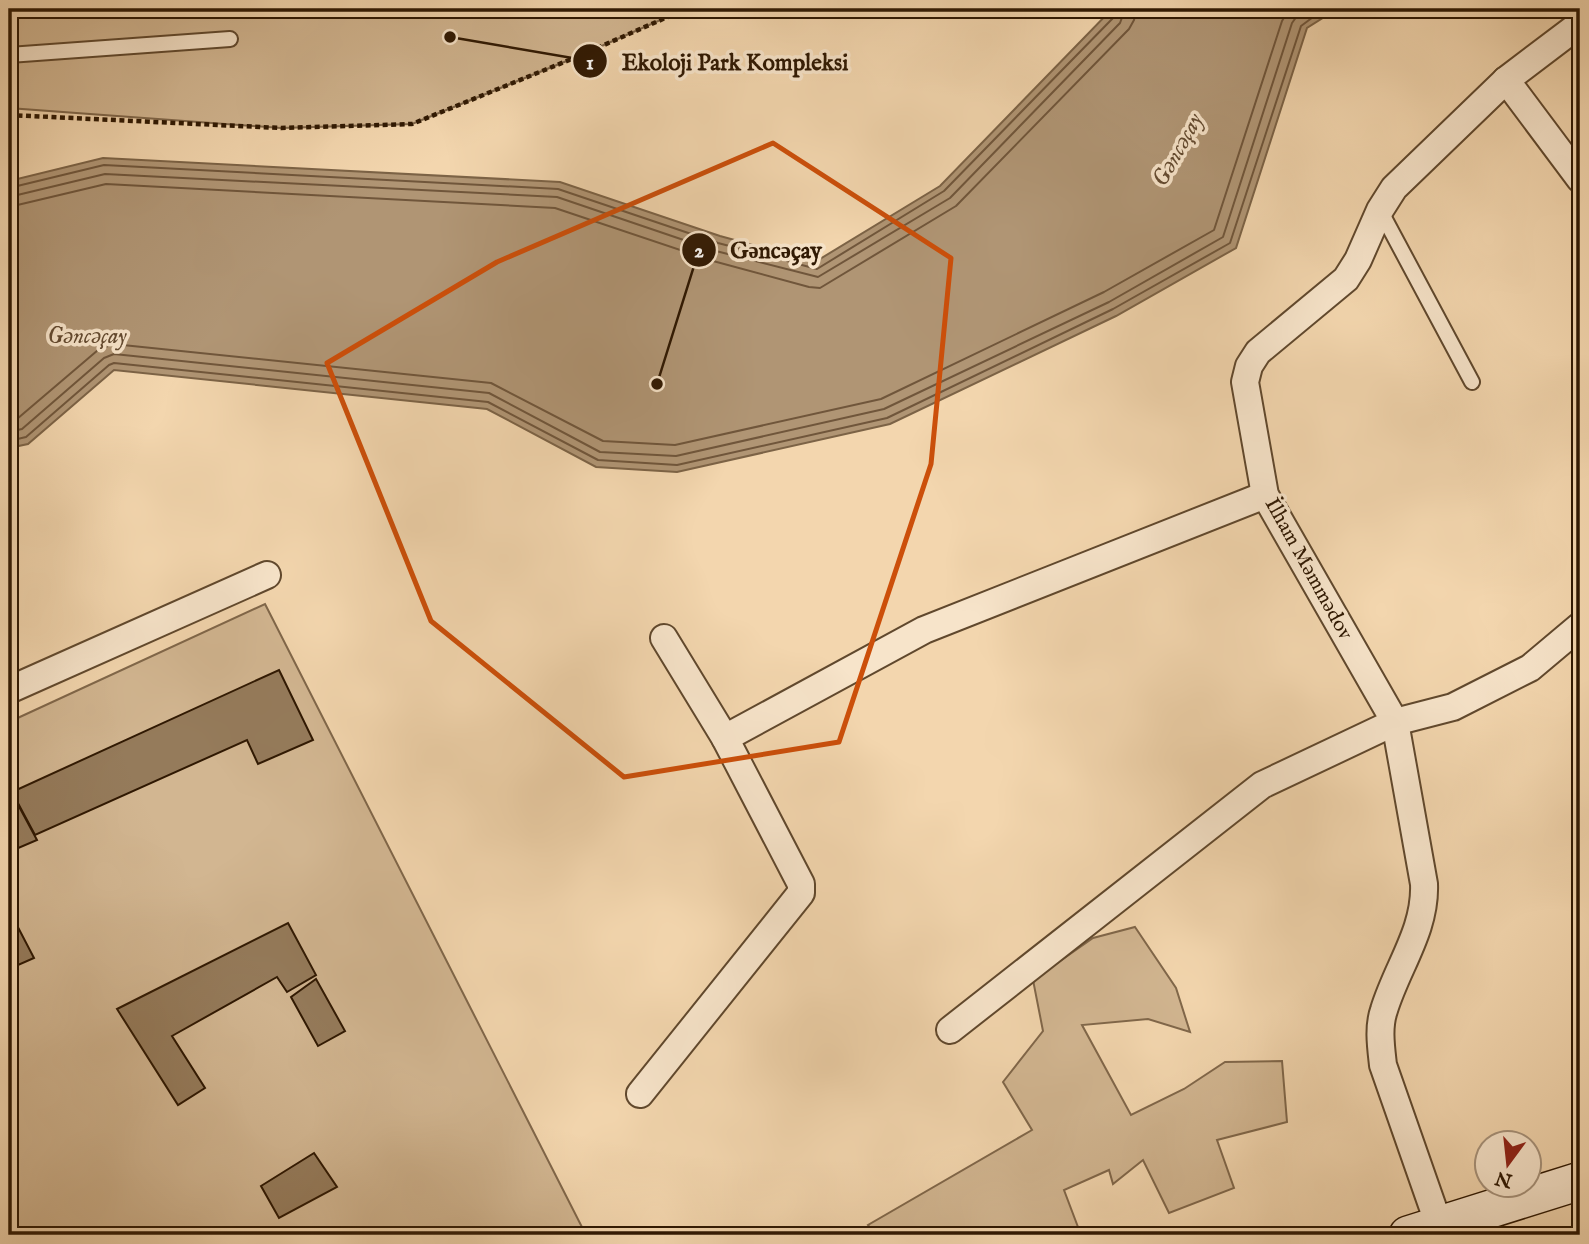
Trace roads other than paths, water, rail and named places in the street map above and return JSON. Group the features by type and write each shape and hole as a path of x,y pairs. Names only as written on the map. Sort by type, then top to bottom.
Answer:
{"main road":[{"path":"1421,1232 1580,1181"}],"street":[{"name":"İlham Məmmədov","path":"1421,1232 1383,1065 1380,1038 1383,1011 1421,920 1425,902 1395,722 1265,495 1245,382 1249,366 1258,352 1346,279 1358,260 1380,210 1394,188 1506,80 1580,24"},
{"path":"1506,80 1580,179"},
{"path":"725,738 924,630 1265,495"},
{"path":"9,690 267,575"},
{"path":"950,1030 1262,785 1395,722 1453,707 1530,667 1580,626"},
{"path":"640,1094 801,893 802,884 725,738 664,638"}],"lane":[{"path":"9,54 230,39"},
{"path":"1380,210 1472,382"}],"water":[{"path":"1112,9 1337,9 1307,28 1236,248 1116,316 890,424 677,472 596,467 487,409 114,370 28,444 9,448 9,181 103,158 560,182 720,236 815,262 940,186"}],"place":[{"name":"Ekoloji Park Kompleksi","path":"450,37"},
{"name":"Gəncəçay","path":"657,384"}]}
